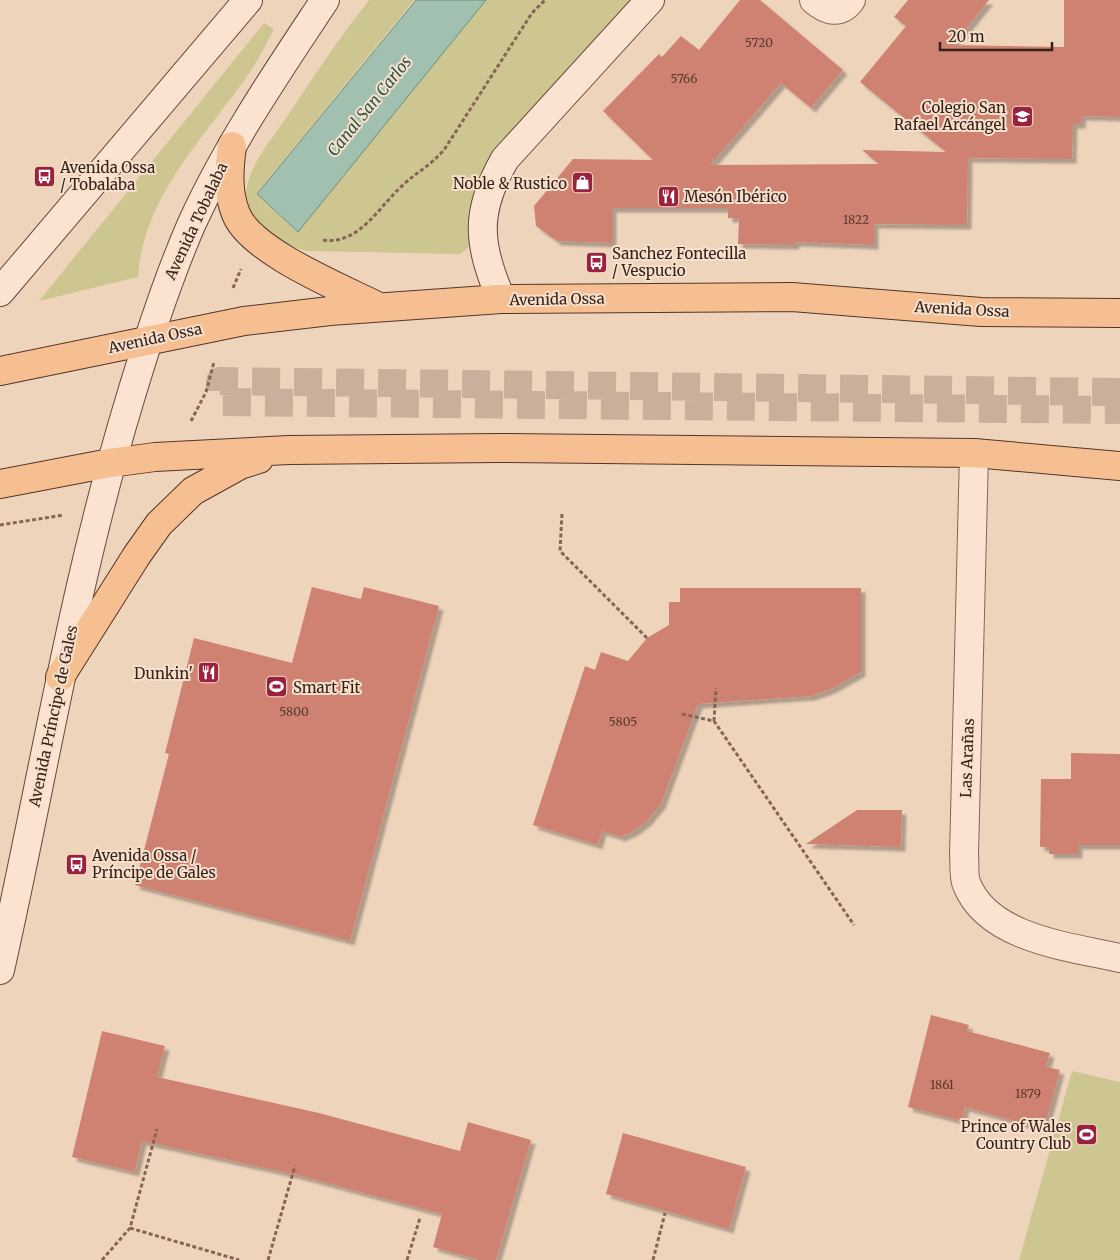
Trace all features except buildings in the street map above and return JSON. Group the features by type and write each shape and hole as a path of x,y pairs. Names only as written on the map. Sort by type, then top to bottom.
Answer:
{"main road":[{"path":"0,292 248,0"},
{"name":"Avenida Tobalaba","path":"110,463 167,282 193,221 232,146 325,0"},
{"path":"501,299 490,272 483,242 484,206 493,180 505,159 650,0"},
{"path":"814,0 824,8 836,11 846,7 851,0"},
{"path":"232,146 231,198 237,216 253,235 269,249 296,266 380,307"},
{"name":"Avenida Ossa","path":"0,371 225,324 380,307 501,299 792,297 981,312 1120,313"},
{"path":"0,484 110,463 289,450 509,448 974,453 1120,466"},
{"path":"60,678 137,555 159,524 193,491 240,465 289,450"},
{"name":"Las Arañas","path":"974,453 964,855 966,883 974,899 989,914 1027,936 1120,958"},
{"name":"Avenida Príncipe de Gales","path":"0,970 60,678 97,511 110,463"}],"path":[{"path":"172,457 206,392 239,271 249,261 290,238 332,242 346,239 369,221 404,184 430,165 444,150 532,13 545,0"},
{"path":"0,525 97,511"},
{"path":"562,514 560,551 647,638"},
{"path":"716,688 714,720 854,925"},
{"path":"682,714 714,720"},
{"path":"102,1260 130,1228 157,1129"},
{"path":"268,1260 295,1166"},
{"path":"653,1260 665,1213"},
{"path":"408,1260 420,1218"},
{"path":"130,1228 239,1260"}],"shaded area":[{"path":"369,0 414,0 256,194 297,232 486,0 634,0 492,158 477,191 470,246 460,254 307,251 287,243 266,230 250,213 246,203 248,182 262,152 327,57"},
{"path":"264,23 274,29 256,63 192,150 162,197 150,222 142,249 138,277 39,301"},
{"name":"Prince of Wales Country Club","path":"1072,1071 1120,1082 1120,1260 1019,1260"}],"water":[{"name":"Canal San Carlos","path":"416,0 486,0 298,232 257,194"}],"tunnel":[{"path":"1120,392 220,381 220,402 1120,410"}],"place":[{"name":"Colegio San Rafael Arcángel","path":"1022,116"},
{"name":"Avenida Ossa / Tobalaba","path":"44,176"},
{"name":"Noble & Rustico","path":"583,183"},
{"name":"Mesón Ibérico","path":"668,196"},
{"name":"Sanchez Fontecilla / Vespucio","path":"596,262"},
{"name":"Dunkin'","path":"209,673"},
{"name":"Smart Fit","path":"277,687"},
{"name":"Avenida Ossa / Príncipe de Gales","path":"76,864"},
{"name":"Prince of Wales Country Club","path":"1087,1135"}]}
